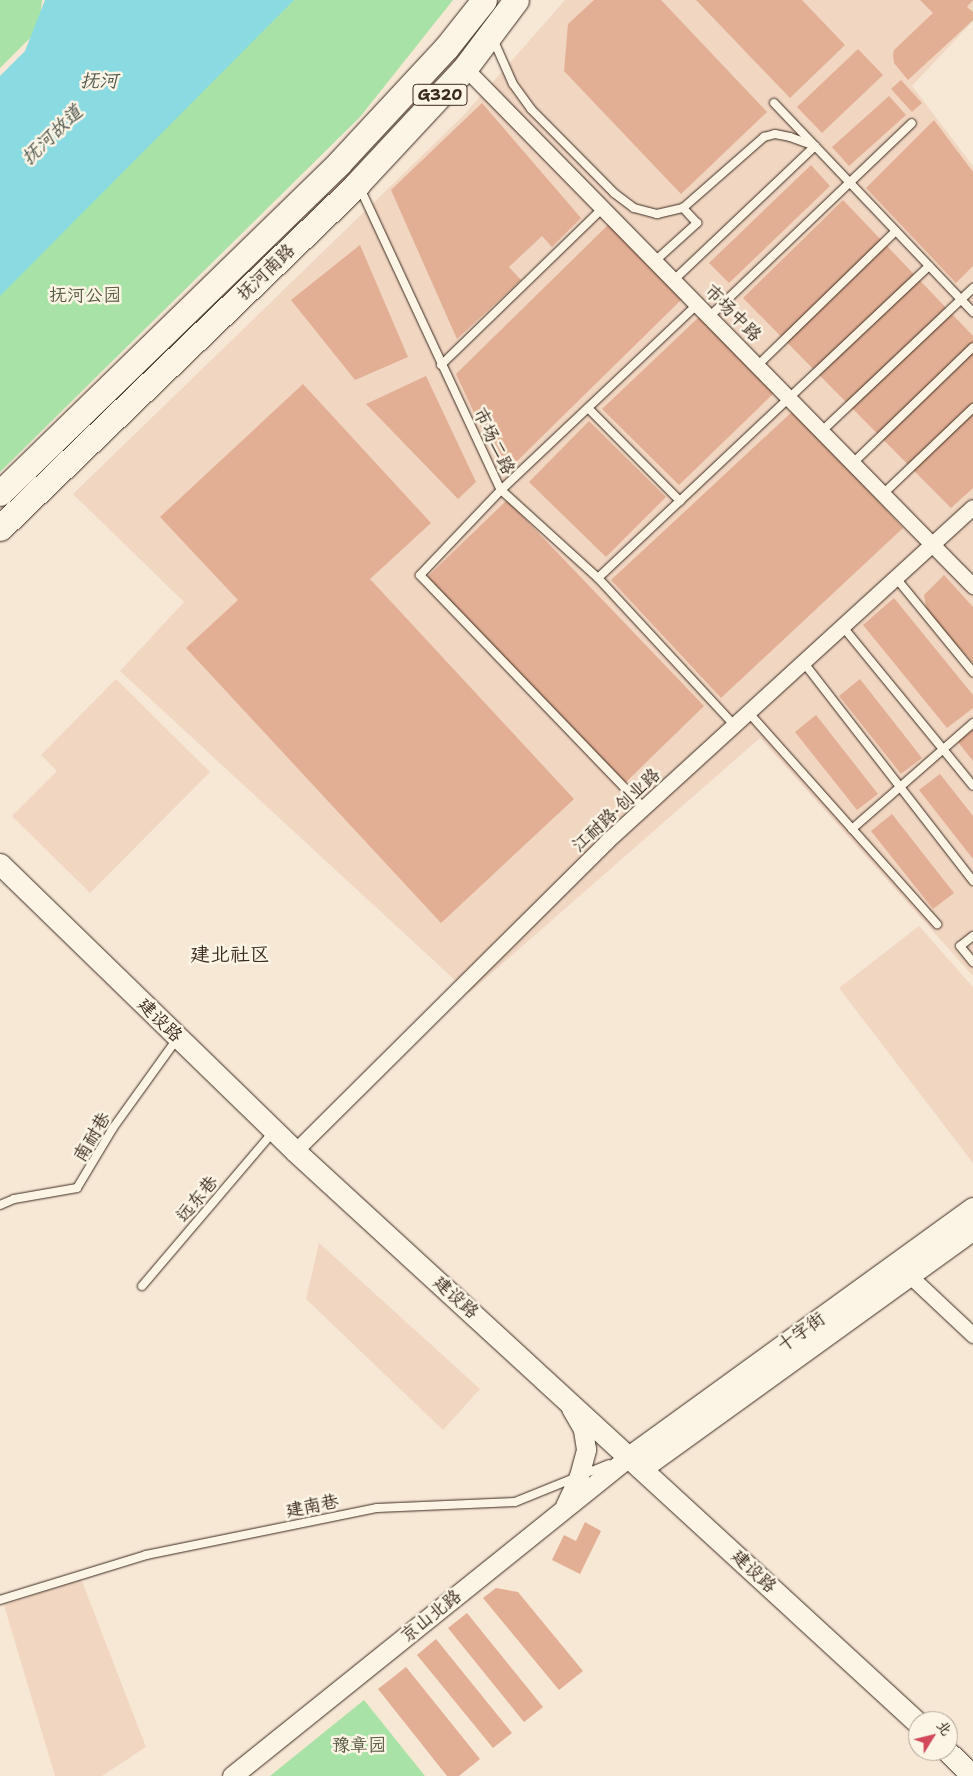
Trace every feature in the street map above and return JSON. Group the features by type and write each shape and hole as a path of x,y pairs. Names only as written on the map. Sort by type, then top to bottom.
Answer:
{"highway":[{"name":"抚河南路","path":"0,493 339,163 446,48 484,0"},
{"name":"抚河南路","path":"0,528 358,184 465,68 516,0"}],"main road":[{"name":"建设路","path":"0,864 274,1131 908,1714"},
{"name":"十字街","path":"636,1462 973,1208"},
{"name":"十字街","path":"636,1462 973,1230"},
{"path":"958,1759 971,1769"}],"street":[{"name":"市场中路","path":"465,68 934,543 973,586"},
{"name":"江耐路·创业路","path":"295,1150 644,808 973,507"},
{"path":"909,1275 973,1336"},
{"path":"562,1394 583,1429 586,1449 579,1476 563,1510"},
{"name":"京山北路","path":"232,1776 563,1510 636,1462"}],"lane":[{"path":"491,33 513,84 531,109 614,193 634,208 657,214 683,208 764,137 775,134 815,146"},
{"path":"774,103 973,312"},
{"path":"710,316 912,123"},
{"path":"674,280 815,146"},
{"name":"市场二路","path":"358,184 501,490 598,578 735,726"},
{"path":"441,364 603,208"},
{"path":"655,261 697,223 683,208"},
{"path":"758,365 896,232"},
{"path":"598,578 929,266"},
{"path":"823,430 973,288"},
{"path":"644,808 420,575 501,490 698,304"},
{"path":"854,462 973,347"},
{"path":"588,408 680,501"},
{"path":"884,493 973,408"},
{"path":"896,578 973,672"},
{"path":"844,626 973,786"},
{"path":"804,663 973,881"},
{"path":"749,713 936,924"},
{"path":"852,829 973,723"},
{"path":"973,936 960,946 973,962"},
{"name":"南耐巷","path":"0,1205 14,1199 77,1188 113,1128 178,1037"},
{"name":"远东巷","path":"142,1286 274,1131"},
{"name":"建南巷","path":"0,1600 146,1555 376,1508 515,1502 579,1476 636,1462"}],"shaded area":[{"path":"565,0 973,0 973,21 912,86 973,166 973,976 760,738 469,993 120,671 184,602 73,494 463,116"},
{"path":"116,679 210,772 90,893 12,816 57,771 41,755"},
{"path":"919,926 973,987 973,1163 839,988"},
{"path":"319,1243 480,1389 443,1430 306,1299"},
{"path":"81,1579 146,1747 102,1776 55,1776 4,1605"}],"green space":[{"path":"0,0 42,0 39,29 0,68"},
{"name":"抚河公园","path":"293,0 453,0 360,117 0,472 0,284"},
{"name":"豫章园","path":"364,1700 425,1776 270,1776"}],"water":[{"name":"抚河","path":"45,0 294,0 0,296 0,76 25,51"}],"building":[{"path":"594,0 661,0 767,112 681,194 564,71 568,24"},
{"path":"696,0 802,0 845,45 790,98"},
{"path":"920,0 973,0 967,7 973,12 973,20 908,80 894,63 893,55 894,50 933,13"},
{"path":"858,49 883,75 822,133 797,107"},
{"path":"901,80 922,103 912,112 891,89"},
{"path":"889,96 906,115 849,166 832,147"},
{"path":"482,103 581,218 552,247 542,236 509,267 521,280 457,339 391,190"},
{"path":"934,120 973,172 973,266 956,283 866,188"},
{"path":"811,165 830,186 729,283 709,263"},
{"path":"843,200 973,336 973,488 951,508 743,298"},
{"path":"611,222 684,297 503,475 456,374"},
{"path":"360,245 408,357 355,380 291,300"},
{"path":"700,316 774,393 679,485 602,409"},
{"path":"426,376 476,482 458,499 366,404"},
{"path":"303,384 431,523 370,579 574,799 441,923 186,648 238,600 160,517"},
{"path":"794,410 903,528 721,698 611,580"},
{"path":"589,421 666,497 606,557 529,482"},
{"path":"507,500 704,706 624,784 426,578"},
{"path":"944,575 973,607 973,663 927,612 924,595"},
{"path":"894,598 973,695 973,708 947,728 863,625"},
{"path":"860,679 922,758 901,774 839,696"},
{"path":"816,715 878,794 857,810 795,732"},
{"path":"973,729 973,761 958,742"},
{"path":"940,774 973,816 973,859 919,790"},
{"path":"892,814 954,893 933,909 871,831"},
{"path":"585,1522 601,1531 580,1574 552,1560 564,1535 576,1541"},
{"path":"496,1588 518,1592 583,1671 559,1690 483,1598"},
{"path":"467,1613 543,1707 524,1722 448,1628"},
{"path":"436,1639 512,1733 493,1748 417,1655"},
{"path":"406,1667 480,1759 459,1776 447,1776 378,1689"}],"district":[{"name":"建北社区","path":"230,954"}],"water label":[{"name":"抚河故道","path":"52,135"}]}
